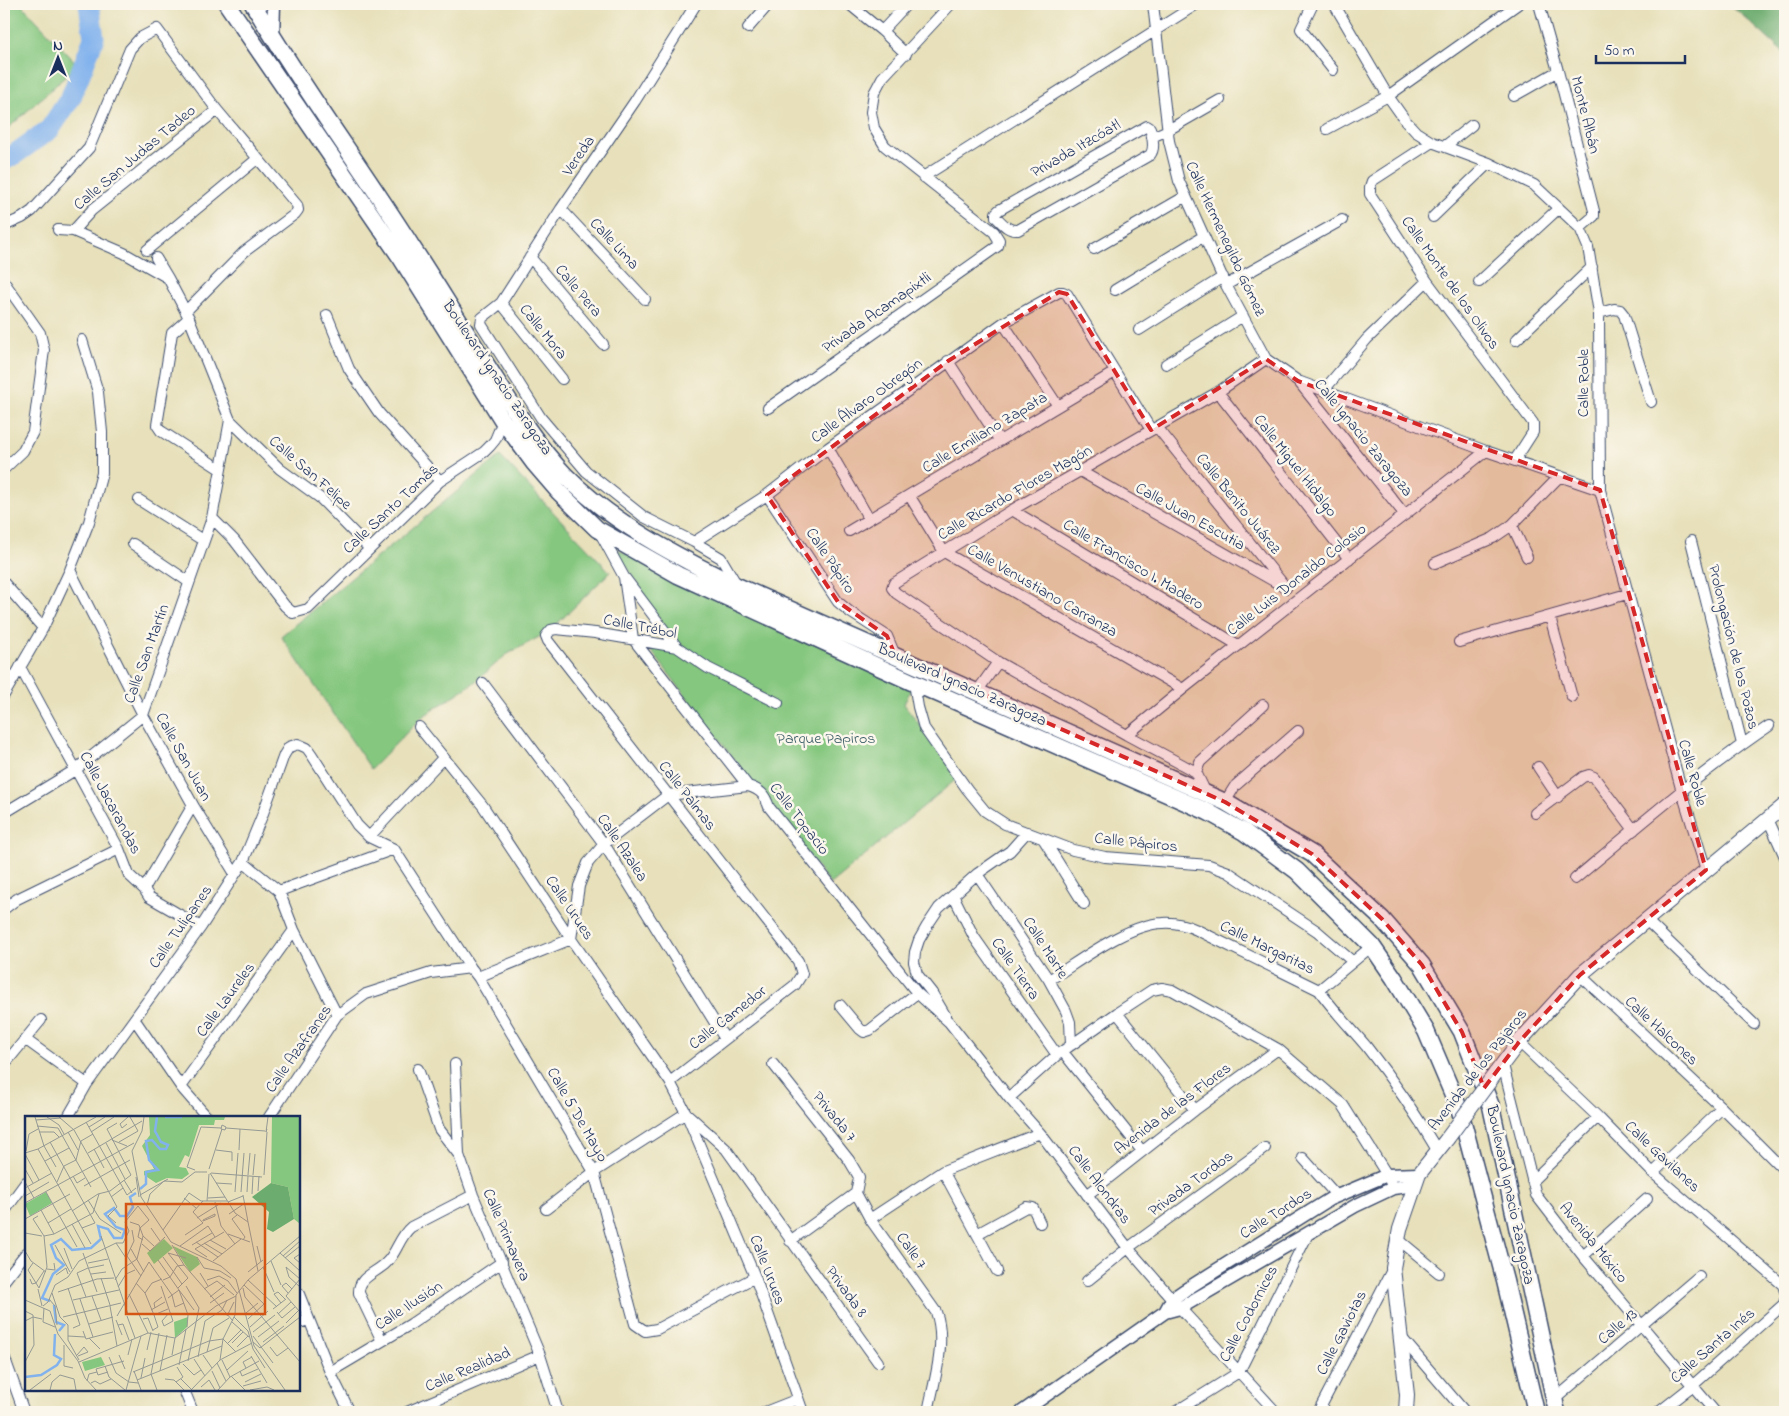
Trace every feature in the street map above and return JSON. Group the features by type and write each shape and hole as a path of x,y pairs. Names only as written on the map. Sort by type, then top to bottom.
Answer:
{"main road":[{"name":"Boulevard Ignacio Zaragoza","path":"227,4 401,258 503,421 534,463 559,492 598,529 678,575 914,683 1208,812 1244,832 1297,871 1372,946 1394,978 1426,1032 1460,1111 1505,1281 1536,1412"},
{"name":"Boulevard Ignacio Zaragoza","path":"253,4 273,38 411,245 512,406 545,453 588,496 642,535 737,586 1225,802 1312,854 1382,920 1422,965 1462,1032 1492,1106 1556,1406"},
{"name":"Avenida de los Pajaros","path":"1400,1336 1393,1268 1398,1239 1417,1180 1438,1150 1519,1042 1580,976 1785,805"},
{"path":"1297,871 1312,854"},
{"path":"1400,1336 1407,1396 1406,1412"}],"street":[{"path":"273,38 274,4"},
{"name":"Vereda","path":"694,542 644,518 586,471 541,418 481,324 481,321 501,303 561,209 635,101 696,4"},
{"path":"748,28 768,4"},
{"path":"849,4 882,30 906,54"},
{"path":"882,30 907,4"},
{"path":"951,4 882,78 874,93 871,112 874,128 885,146 923,177 1196,4"},
{"name":"Calle Hermenegildo Gómez","path":"1153,4 1174,165 1224,281 1266,360 1298,381 1486,451 1600,490"},
{"path":"1313,4 1302,29 1333,70"},
{"name":"Calle Roble","path":"1334,4 1388,96 1416,132 1432,142 1489,163 1534,185 1580,228 1588,247 1599,313 1600,490 1626,594 1706,870"},
{"path":"1327,129 1388,96 1518,4"},
{"name":"Monte Albán","path":"1539,4 1594,211 1594,216 1580,228"},
{"path":"4,226 32,211 88,148 130,49 140,38 157,29 217,110 297,205 298,210 244,252 172,333 157,425 161,431 220,469 230,420"},
{"path":"1514,96 1558,71"},
{"path":"1152,137 1220,100"},
{"name":"Calle San Judas Tadeo","path":"73,231 92,210 217,110"},
{"path":"1445,146 1472,126"},
{"name":"Privada Itzcóatl","path":"1145,127 1150,128 1152,137 1152,153 1018,230 1013,231 1007,228 996,217 996,213 1145,127"},
{"name":"Calle Monte de los Olivos","path":"1432,142 1372,181 1370,194 1427,280 1533,423 1533,432 1515,460"},
{"path":"147,250 257,159"},
{"path":"1433,217 1489,163"},
{"name":"Privada Acamapixtli","path":"768,408 998,246 999,240 994,232 923,177"},
{"path":"1094,249 1186,196"},
{"path":"1479,282 1559,208"},
{"name":"Calle Lima","path":"561,209 645,299"},
{"path":"1139,330 1224,281 1342,220"},
{"path":"58,230 73,231 124,253 168,278"},
{"path":"1115,290 1204,236"},
{"name":"Calle San Felipe","path":"156,258 187,314 230,420 280,469 320,498 369,548"},
{"name":"Calle Pera","path":"530,258 603,344"},
{"path":"1516,340 1592,267"},
{"path":"1324,390 1367,339 1427,280"},
{"path":"4,282 40,333 44,350 33,432 23,450 4,470"},
{"name":"Calle Álvaro Obregón","path":"694,542 767,495 828,448 1004,323 1059,292 1063,292"},
{"name":"Calle Benito Juárez","path":"1063,292 1067,294 1115,372 1154,428 1296,600"},
{"name":"Calle Mora","path":"501,303 562,379"},
{"path":"1599,313 1614,309 1620,310 1624,315 1651,402"},
{"path":"327,315 349,369 374,406 440,482"},
{"path":"1166,364 1243,316"},
{"path":"1004,323 1058,406"},
{"path":"4,694 43,628 70,570 89,522 102,473 102,432 98,392 82,340"},
{"name":"Calle Ricardo Flores Magón","path":"1196,772 998,662 896,593 892,588 894,583 1012,510 1218,392 1266,360"},
{"path":"948,361 1000,440"},
{"name":"Calle Emiliano Zapata","path":"850,531 1115,372"},
{"name":"Calle Ignacio Zaragoza","path":"1298,381 1405,514"},
{"name":"Calle Miguel Hidalgo","path":"1218,392 1349,559"},
{"name":"Calle Santo Tomás","path":"212,518 234,540 285,606 293,613 308,609 369,548 440,482 484,452 495,440 503,421"},
{"path":"828,448 869,519"},
{"name":"Calle Luis Donaldo Colosio","path":"1127,735 1182,689 1486,451"},
{"name":"Calle San Martín","path":"4,812 75,770 142,715 212,518 220,469"},
{"name":"Calle Juan Escutia","path":"1080,472 1286,588"},
{"path":"1435,563 1493,538 1512,525 1560,476"},
{"name":"Calle Pápiro","path":"767,495 838,602 850,612 888,636 896,655"},
{"name":"Calle Venustiano Carranza","path":"909,495 944,552 1182,689"},
{"path":"139,500 204,541"},
{"name":"Calle Francisco I. Madero","path":"1012,510 1238,645"},
{"path":"1512,525 1527,557"},
{"path":"598,529 624,577 676,647"},
{"name":"Prolongación de los Pozos","path":"1575,878 1742,744 1692,541"},
{"path":"694,542 724,561 737,586"},
{"path":"133,544 189,582"},
{"name":"Calle San Juan","path":"70,570 142,715 235,874"},
{"path":"624,577 633,639"},
{"path":"4,584 43,628"},
{"path":"1459,642 1626,594"},
{"path":"1550,617 1572,697"},
{"name":"Calle Trébol","path":"546,636 550,630 556,629 633,639 676,647 708,668 778,702"},
{"name":"Calle Palmas","path":"546,636 798,961 802,974"},
{"name":"Calle Topacio","path":"633,639 748,786 758,789 766,796 770,808 901,974"},
{"path":"976,693 998,662"},
{"name":"Calle Jacarandas","path":"20,667 119,849 129,875 149,896 201,926"},
{"name":"Calle Azalea","path":"483,682 604,844 725,1038"},
{"name":"Calle Pápiros","path":"914,683 924,728 985,811 1006,824 1073,850 1105,857 1209,865 1228,872 1317,931 1352,961"},
{"path":"1206,793 1196,772 1200,762 1263,705"},
{"path":"1742,744 1769,726"},
{"name":"Calle Urues","path":"419,727 483,806 571,939 670,1082 686,1113 755,1277 803,1412"},
{"path":"1225,802 1235,786 1298,731"},
{"name":"Calle Tulipanes","path":"69,1116 87,1084 135,1020 243,862 284,755 290,747 298,744 307,748 357,825 369,837"},
{"path":"394,849 369,837 444,758"},
{"path":"1538,767 1558,797"},
{"path":"1535,813 1583,777 1589,775 1594,777 1634,830"},
{"path":"478,977 571,939 580,886 588,863 604,844 668,795 748,786"},
{"path":"144,889 193,805"},
{"path":"1768,819 1785,857"},
{"path":"949,1022 932,993 917,974 914,962 915,952 927,926 939,908 977,874 1010,851 1027,832"},
{"path":"1044,840 1084,904"},
{"path":"4,909 18,900 119,849"},
{"path":"279,891 394,849"},
{"name":"Calle 5 De Mayo","path":"394,849 478,977 594,1172 635,1324 645,1331 657,1329 755,1277"},
{"path":"243,862 279,891 294,930 337,1015"},
{"name":"Calle Marte","path":"977,874 1049,980 1066,1011 1070,1022 1064,1051"},
{"name":"Calle Tierra","path":"954,896 974,937 1142,1151"},
{"path":"1646,920 1754,1024"},
{"name":"Calle Margaritas","path":"1049,980 1098,949 1147,925 1181,924 1197,930 1319,990 1366,1046 1413,1109 1438,1150"},
{"name":"Calle Laureles","path":"181,1088 294,930"},
{"path":"1319,990 1372,946"},
{"name":"Calle Azafranes","path":"270,1116 337,1015 366,994 431,973 471,968"},
{"name":"Calle Camedor","path":"670,1082 794,985 802,974"},
{"name":"Calle Alondras","path":"901,974 917,994 949,1022 1009,1098 1040,1133 1128,1248 1176,1304 1276,1412"},
{"name":"Calle Halcones","path":"1580,976 1722,1108 1785,1171"},
{"path":"1009,1098 1064,1051 1117,1013 1152,990 1162,988 1172,990 1278,1049 1343,1105 1387,1175 1393,1188"},
{"path":"840,1005 864,1032 870,1030 917,994"},
{"path":"1117,1013 1195,1110"},
{"path":"4,1065 41,1020"},
{"path":"135,1020 181,1088 207,1116"},
{"path":"26,1040 87,1084"},
{"name":"Calle Gavilanes","path":"1519,1042 1598,1117 1653,1173 1783,1285 1785,1291"},
{"name":"Avenida de las Flores","path":"1087,1194 1195,1110 1278,1049"},
{"name":"Calle Primavera","path":"455,1064 459,1155 473,1195 540,1355 556,1411"},
{"name":"Privada 7","path":"773,1064 849,1160 859,1177 856,1193"},
{"path":"418,1069 439,1129 459,1155"},
{"name":"Avenida México","path":"1499,1070 1536,1195 1583,1256 1715,1412"},
{"path":"1653,1173 1722,1108"},
{"path":"546,1209 594,1172 686,1113"},
{"name":"Calle Urues","path":"686,1113 726,1149 790,1241"},
{"path":"1532,1182 1598,1117"},
{"path":"870,1219 943,1171 1040,1133"},
{"name":"Privada Tordos","path":"1087,1281 1128,1248 1265,1148"},
{"path":"1303,1158 1337,1196"},
{"path":"943,1171 997,1271"},
{"name":"Calle Tordos","path":"1176,1304 1185,1290 1337,1196 1387,1175 1417,1180"},
{"name":"Calle Tordos","path":"1022,1412 1176,1304 1355,1206 1393,1188 1417,1180"},
{"path":"4,1212 25,1183"},
{"path":"790,1241 856,1193"},
{"name":"Calle 7","path":"856,1193 870,1219 936,1312 941,1325 941,1339 928,1412"},
{"path":"382,1341 359,1294 358,1286 386,1263 393,1255 403,1234 411,1227 473,1195"},
{"path":"1583,1256 1647,1199"},
{"path":"977,1234 1026,1207 1033,1208 1040,1223"},
{"name":"Calle Codornices","path":"1175,1412 1239,1372 1309,1232"},
{"path":"1398,1239 1440,1273"},
{"name":"Privada 8","path":"790,1241 878,1362"},
{"path":"4,1281 25,1254"},
{"name":"Calle Ilusión","path":"330,1372 411,1324 502,1262"},
{"name":"Calle Gaviotas","path":"1318,1412 1393,1268"},
{"name":"Calle 13","path":"1556,1406 1642,1326 1700,1276"},
{"path":"300,1299 304,1321 350,1412"},
{"name":"Calle Santa Inés","path":"1659,1412 1692,1386 1784,1304 1785,1300"},
{"path":"1400,1336 1465,1412"},
{"name":"Calle Realidad","path":"407,1412 540,1355"},
{"path":"4,1356 24,1412"},
{"path":"184,1391 193,1412"},
{"path":"765,1412 798,1399"}],"highlighted area":[{"path":"1059,292 1067,294 1151,430 1266,359 1298,381 1600,490 1706,870 1580,975 1519,1042 1484,1088 1462,1032 1422,965 1382,919 1312,854 1225,802 895,655 887,636 838,602 767,495 948,361"}],"green space":[{"path":"4,4 21,4 78,65 4,132"},
{"path":"1730,4 1785,4 1785,54"},
{"path":"500,456 610,572 560,621 539,637 506,655 475,682 422,717 371,769 281,636"},
{"name":"Parque Papiros","path":"616,549 914,683 904,704 959,777 830,884 643,640 676,646"}],"waterway":[{"path":"4,160 50,129 71,97 94,38 89,4"}]}
